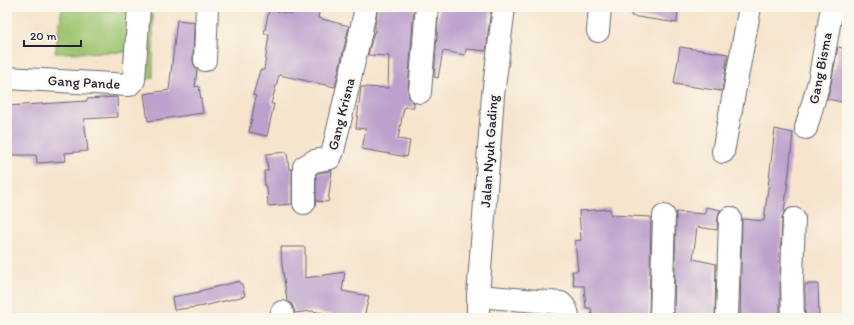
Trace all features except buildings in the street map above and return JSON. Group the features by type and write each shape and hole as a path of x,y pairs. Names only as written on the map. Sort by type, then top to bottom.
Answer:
{"street":[{"name":"Gang Pande","path":"7,78 129,85 134,80 139,7"},
{"path":"205,60 207,7"},
{"name":"Gang Krisna","path":"304,204 304,167 314,161 330,158 333,151 366,7"},
{"path":"420,92 427,7"},
{"name":"Jalan Nyuh Gading","path":"478,318 478,296 493,95 504,7"},
{"path":"598,31 600,7"},
{"path":"724,152 750,7"},
{"name":"Gang Bisma","path":"806,128 818,82 832,7"},
{"path":"661,318 664,216"},
{"path":"727,318 730,218"},
{"path":"793,318 792,278 794,219"},
{"path":"478,296 561,303 566,307 568,318"}],"green space":[{"path":"62,7 153,15 153,78 135,81 134,52 55,53"}]}
